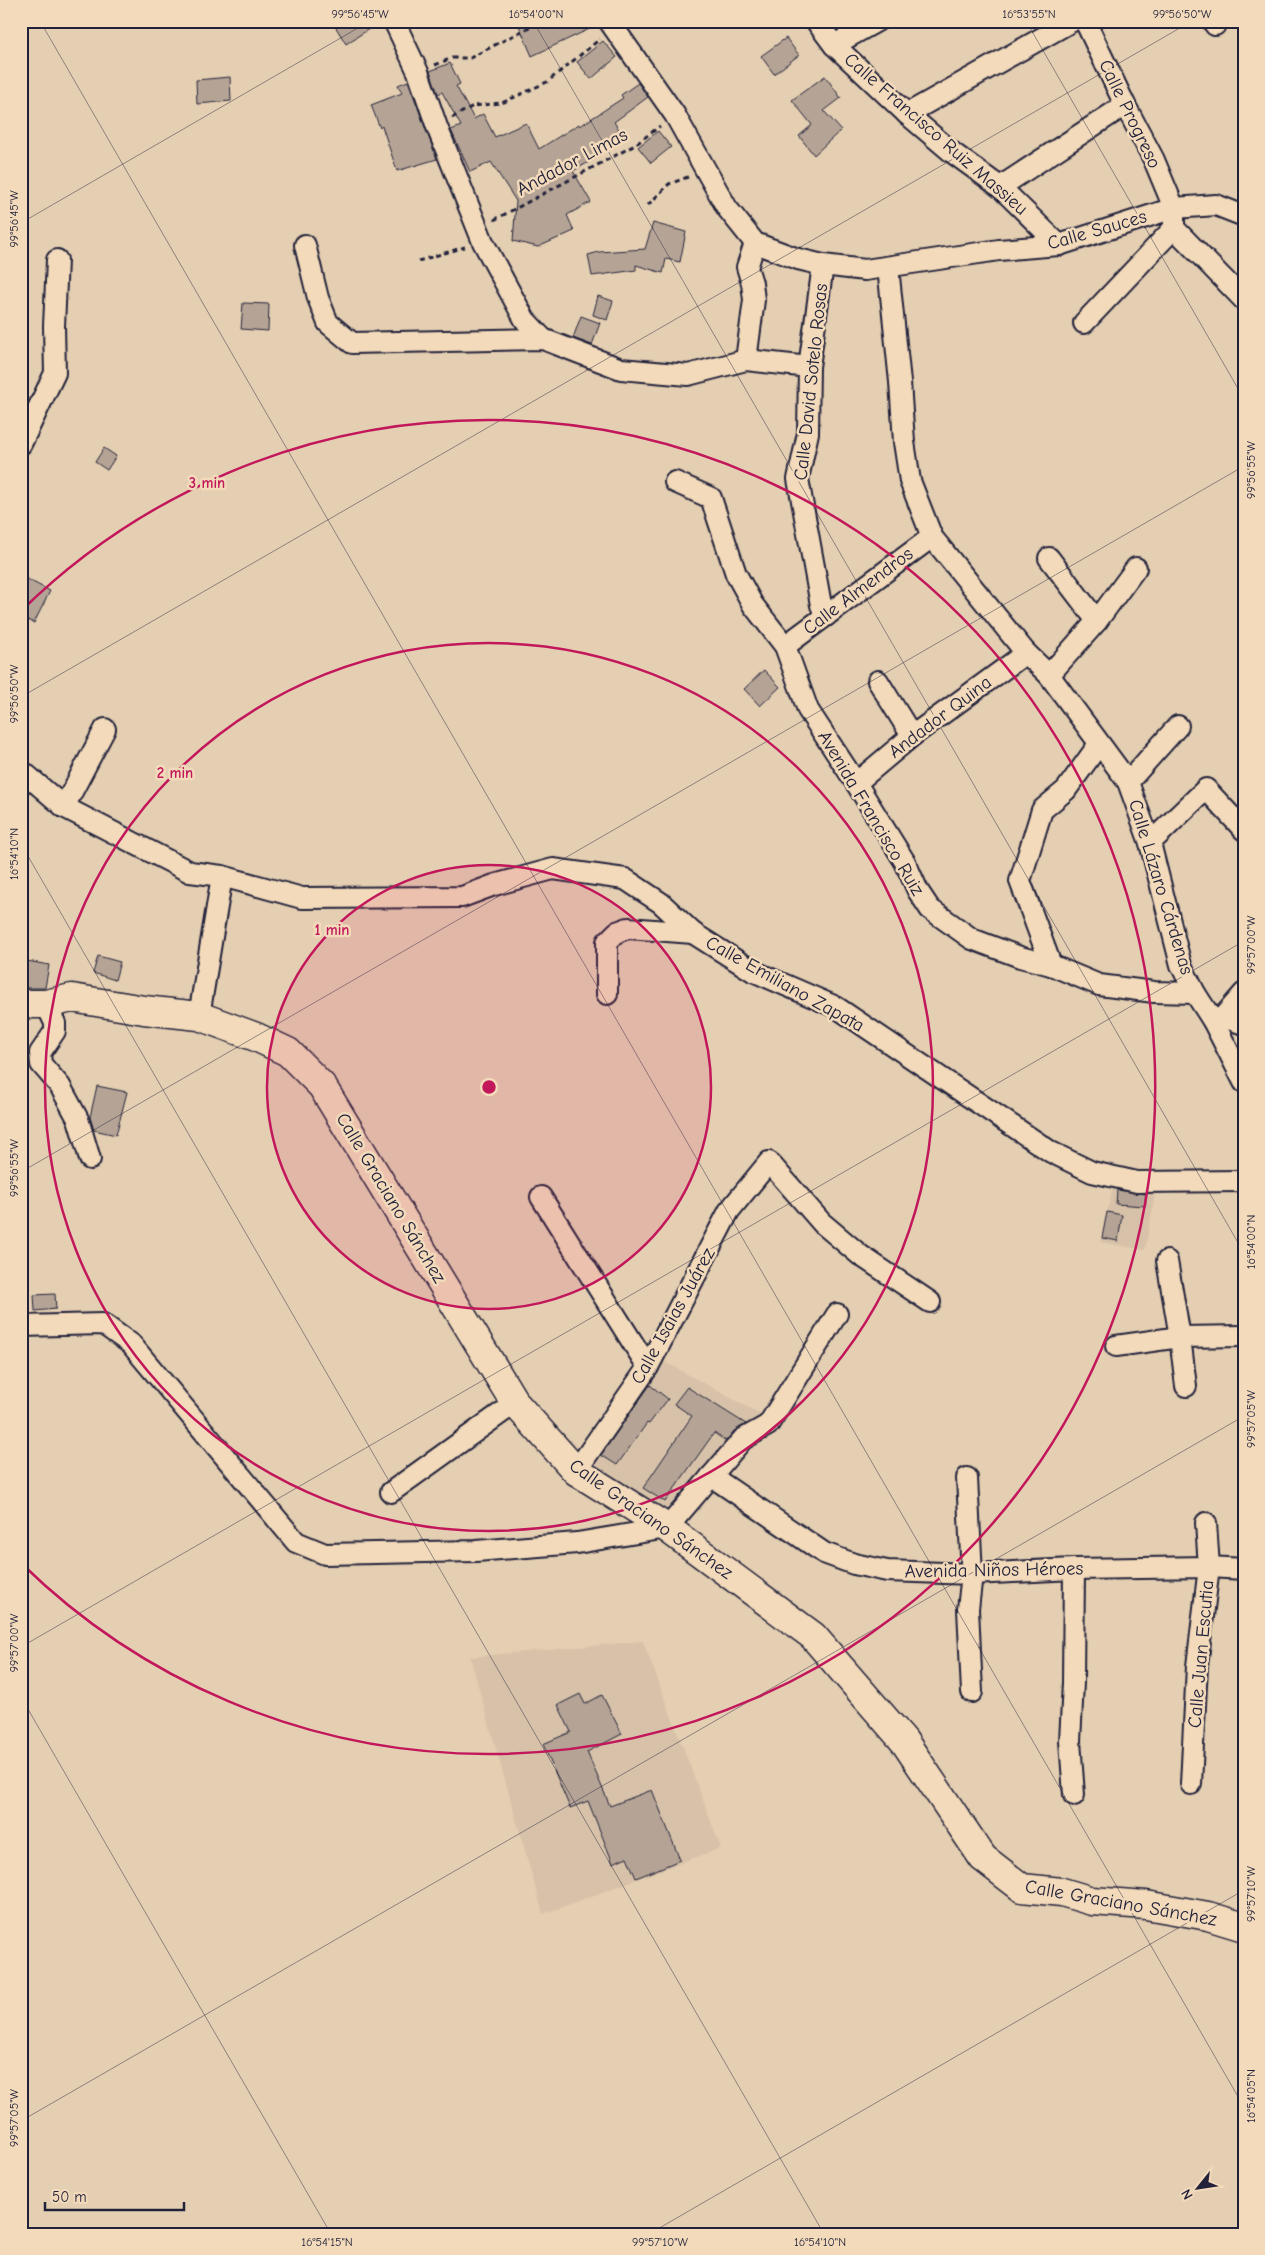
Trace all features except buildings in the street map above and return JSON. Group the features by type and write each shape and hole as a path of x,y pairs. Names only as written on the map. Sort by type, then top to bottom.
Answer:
{"street":[{"path":"394,21 418,72 437,127 481,235 525,320 543,339"},
{"name":"Calle Francisco Ruiz Massieu","path":"816,21 834,45 906,114 953,154 1000,187 1058,245"},
{"path":"834,45 877,21"},
{"path":"906,114 1072,21"},
{"name":"Calle Progreso","path":"1085,21 1125,105 1154,160 1174,218"},
{"path":"612,25 675,115 727,208 755,243 747,267 752,283 754,300 746,360"},
{"path":"1000,187 1125,105"},
{"name":"Calle Sauces","path":"755,243 798,259 823,265 864,270 999,250 1058,245 1174,218 1216,205 1244,216"},
{"path":"1084,323 1174,218 1244,300"},
{"path":"304,245 318,298 328,323 352,343 543,339 621,369 688,374 746,360 809,367"},
{"path":"21,444 55,373 54,326 57,260"},
{"name":"Calle David Sotelo Rosas","path":"823,265 809,367 808,433 798,479 821,605 826,616"},
{"name":"Calle Lázaro Cárdenas","path":"888,267 904,442 910,481 932,537 1026,653 1049,675 1128,782 1150,842 1181,965 1195,993 1218,1019 1244,1082"},
{"name":"Avenida Francisco Ruiz","path":"675,482 711,498 736,574 753,605 785,646 808,710 856,783 930,909 972,939 1020,957 1051,965 1099,984 1154,992 1195,993"},
{"name":"Calle Almendros","path":"785,646 932,537"},
{"path":"1049,558 1097,621"},
{"path":"1049,675 1097,621 1136,568"},
{"name":"Andador Quina","path":"856,783 912,736 1026,653"},
{"path":"878,681 912,736"},
{"path":"1128,782 1178,726"},
{"path":"64,807 106,729"},
{"path":"1051,965 1020,881 1042,810 1066,790 1099,744"},
{"name":"Calle Emiliano Zapata","path":"21,770 64,807 190,872 222,876 302,898 462,897 494,885 553,869 625,879 661,903 693,933 753,971 836,1008 1051,1152 1092,1172 1136,1182 1244,1181"},
{"path":"1150,842 1206,789 1244,830"},
{"path":"200,1016 222,876"},
{"path":"607,994 606,942 617,932 628,928 693,933"},
{"path":"1218,1019 1244,993"},
{"name":"Calle Graciano Sánchez","path":"34,1004 72,998 144,1010 200,1016 256,1037 288,1052 322,1086 515,1403 576,1470 667,1528 813,1636 904,1741 983,1858 1022,1888 1062,1892 1092,1901 1146,1905 1208,1916 1244,1927"},
{"path":"34,1004 55,1023 55,1031 40,1053 41,1064 60,1086 78,1119 90,1159"},
{"path":"1218,1019 1244,1024"},
{"name":"Calle Isaias Juárez","path":"576,1470 648,1367 729,1211 769,1162 822,1223 860,1255 930,1302"},
{"path":"541,1197 648,1367"},
{"path":"1167,1261 1186,1386"},
{"path":"21,1326 103,1324 131,1344 296,1542 326,1554 476,1551 578,1543 667,1528 743,1439 768,1424 837,1314"},
{"path":"1116,1346 1180,1337 1244,1336"},
{"path":"391,1492 515,1403"},
{"name":"Avenida Niños Héroes","path":"711,1476 824,1553 854,1564 887,1571 972,1574 1074,1569 1209,1567 1244,1569"},
{"path":"967,1478 972,1574 968,1610 972,1692"},
{"name":"Calle Juan Escutia","path":"1191,1784 1197,1666 1209,1567 1206,1523"},
{"path":"1074,1569 1073,1683 1070,1741 1074,1795"}],"path":[{"path":"418,72 452,58 470,58 541,21"},
{"path":"437,127 473,106 502,103 546,82 612,25"},
{"name":"Andador Limas","path":"418,261 481,235 635,145 675,115"},
{"path":"648,205 669,184 707,170"}],"shaded area":[{"path":"1115,1179 1157,1184 1145,1250 1100,1242"},
{"path":"658,1358 762,1415 666,1521 585,1464"},
{"path":"643,1641 721,1848 543,1914 470,1657"}]}
